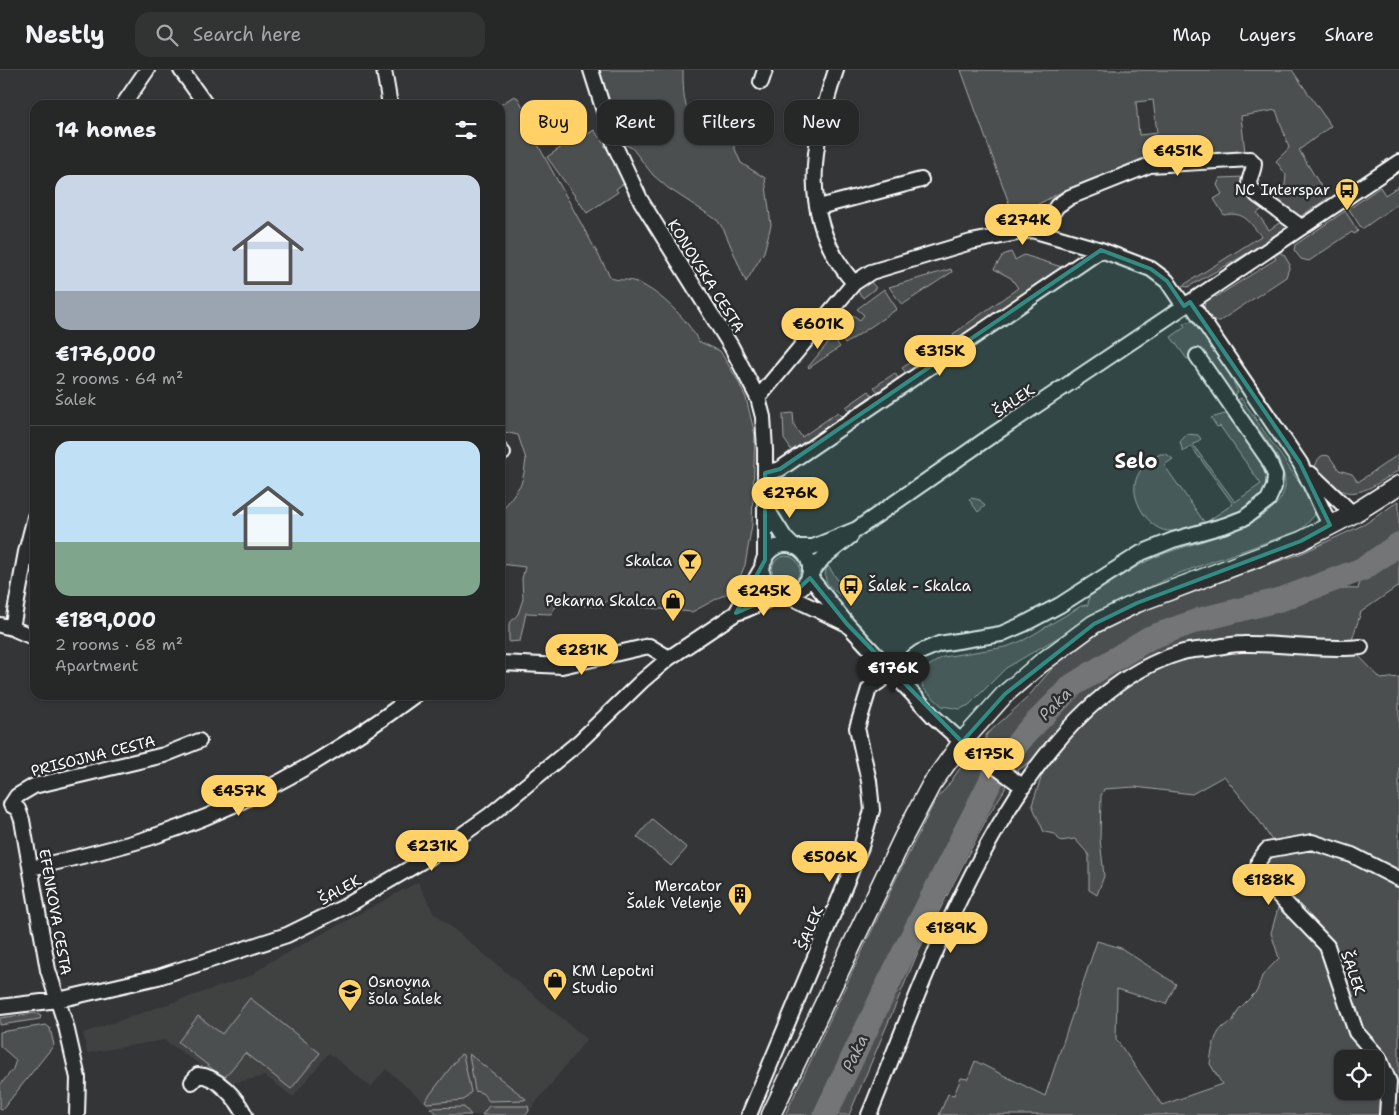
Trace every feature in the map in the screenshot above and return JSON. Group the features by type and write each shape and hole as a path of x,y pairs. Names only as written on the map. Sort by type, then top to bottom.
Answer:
{"main road":[{"path":"772,1115 903,838 932,785 962,742 1005,694 1040,664 1094,624 1137,603 1301,541 1353,514 1399,485"}],"street":[{"path":"126,100 147,70"},
{"path":"180,70 202,100"},
{"path":"384,70 389,100"},
{"name":"KONOVSKA CESTA","path":"591,70 615,146 641,200 731,346 758,398 764,431 764,563"},
{"path":"836,70 817,134 815,176 825,240 835,259 854,283"},
{"path":"1041,231 1058,206 1070,197 1150,166 1250,160 1254,163 1254,168 1249,177 1248,185 1257,195 1301,227"},
{"name":"ŠALEK","path":"857,528 1399,162"},
{"path":"819,207 921,180"},
{"path":"758,398 854,283 871,272 971,242 1013,232 1041,231 1151,268 1167,281 1187,304 1300,463 1330,525"},
{"path":"765,474 780,469 1102,250"},
{"name":"ŠALEK","path":"749,1115 861,847 872,810 869,781 857,728 869,689 920,652 939,644 1001,634 1024,624 1060,604 1141,553 1173,540 1244,518 1268,500 1274,487 1275,475 1268,459 1197,356"},
{"path":"1300,463 1353,514"},
{"path":"765,506 784,538 806,556 810,569 809,576 847,624 891,672 934,717 962,742 1022,786"},
{"path":"736,613 774,549 788,546 813,547 857,528"},
{"path":"736,613 746,611 782,593 802,588 816,565 850,538 857,528"},
{"path":"30,536 6,626 30,636"},
{"path":"764,563 763,574 769,586 812,605 828,617 847,624"},
{"name":"ŠALEK","path":"58,1000 158,977 288,935 344,907 436,853 490,815 579,742 642,681 669,658 736,613"},
{"path":"869,1115 935,954 980,858 1022,786 1078,717 1126,680 1180,652 1243,644 1337,650 1361,647"},
{"path":"505,663 562,666 649,646 669,658"},
{"path":"31,868 150,837 222,809 301,771 376,724 408,700"},
{"name":"PRISOJNA CESTA","path":"6,805 34,786 164,755 199,741"},
{"name":"EFENKOVA CESTA","path":"6,805 18,809 22,820 48,970 58,1000 78,1078 77,1115"},
{"name":"ŠALEK","path":"1388,1115 1389,1082 1379,1058 1356,1032 1327,946 1257,873 1258,860 1266,850 1312,842 1352,855 1399,879"},
{"path":"0,1007 58,1000"},
{"path":"192,1082 198,1075 206,1075 224,1088 240,1104 245,1115"}],"highlighted area":[{"path":"1101,250 1151,269 1167,281 1184,306 1190,302 1300,463 1330,525 1301,541 1137,603 1094,624 1005,694 962,742 847,624 810,578 796,591 782,593 736,613 765,560 765,473 780,469"}],"shaded area":[{"path":"598,70 683,70 684,145 733,145 741,163 765,178 771,225 764,252 746,282 724,230 717,220 668,188 653,175 632,148 626,145 674,145 674,100 607,100"},
{"path":"961,70 1292,70 1331,126 1299,150 1328,198 1298,218 1266,196 1285,185 1286,175 1276,161 1289,148 1276,110 1241,116 1245,152 1174,159 1149,156 1065,190 1014,217","holes":["1153,100 1157,133 1139,135 1136,102"]},
{"path":"514,96 520,102 520,145 538,145 611,278 642,284 661,297 688,324 698,341 720,351 746,398 755,435 752,525 745,565 735,589 692,612 639,607 608,599 603,606 562,605 556,606 551,614 526,613 520,641 509,642 509,624 518,614 523,599 522,579 525,567 505,565 505,507 521,484 526,459 518,435 505,432 505,102"},
{"path":"594,130 597,134 597,145 604,145 628,180 616,189 618,192 587,213 547,157 565,145 587,145 587,135"},
{"path":"1245,177 1264,208 1257,213 1269,230 1282,221 1285,224 1290,221 1291,225 1243,256 1188,287 1182,286 1261,236 1250,222 1242,216 1224,215 1214,199 1222,194 1217,185 1220,178"},
{"path":"1399,186 1399,203 1362,229 1349,209 1380,187 1385,195"},
{"path":"1345,211 1358,231 1354,234 1352,232 1309,261 1301,259 1294,250 1295,245"},
{"path":"1011,252 1015,260 1024,255 1068,269 1058,276 1055,271 956,339 953,334 1018,288 1011,278 994,269 1003,255"},
{"path":"1279,252 1284,255 1290,265 1286,277 1220,321 1213,320 1208,316 1204,307 1206,300 1213,293 1216,297 1276,259 1273,254"},
{"path":"951,269 952,272 902,305 889,287"},
{"path":"870,281 876,288 863,298 857,290"},
{"path":"884,289 897,309 845,344 837,332 853,315 860,320 864,315 857,309"},
{"path":"1193,321 1226,366 1238,392 1233,396 1200,351 1187,359 1171,337 1185,327 1183,323"},
{"path":"833,337 840,347 809,368 808,367"},
{"path":"945,338 949,343 934,354 931,349"},
{"path":"926,352 929,357 906,373 902,368"},
{"path":"895,373 898,378 878,392 874,387"},
{"path":"869,391 872,395 849,412 846,407"},
{"path":"1241,398 1313,502 1315,515 1301,530 1180,573 1125,598 1006,668 969,705 960,709 942,706 923,688 922,673 927,667 943,657 1006,647 1024,640 1081,606 1088,605 1089,597 1143,563 1166,553 1230,532 1268,512 1280,500 1285,485 1284,474 1267,441 1236,401"},
{"path":"838,412 842,416 792,451 784,439 783,414 793,413 794,426 802,437"},
{"path":"1225,414 1240,424 1246,432 1270,475 1268,484 1260,499 1236,516 1210,525 1184,531 1163,530 1157,527 1143,513 1138,504 1135,487 1139,472 1160,454 1166,454 1173,459 1164,465 1205,523 1233,504 1191,446 1183,452 1180,442 1187,434 1198,435 1201,439 1193,445 1235,502 1261,484 1220,426 1217,427 1211,418"},
{"path":"1399,454 1399,470 1365,490 1355,492 1346,492 1336,488 1315,468 1319,458 1326,455 1329,456 1339,470 1352,474 1358,482"},
{"path":"969,499 980,500 985,506 978,512"},
{"path":"1399,501 1399,537 1387,545 1350,565 1311,582 1178,621 1141,637 1099,662 1061,691 1010,742 995,761 986,755 986,735 1027,698 1060,659 1108,627 1177,596 1300,554 1365,524"},
{"path":"1399,549 1399,589 1397,587 1361,612 1351,643 1244,640 1151,659 1026,765 1013,773 1006,769 1027,739 1047,717 1084,684 1126,655 1172,634 1195,626 1199,631 1284,603 1291,606 1324,593 1340,589 1358,589 1362,573"},
{"path":"786,556 796,560 800,570 796,580 786,584 776,580 772,570 776,560"},
{"path":"828,566 851,599 847,601 827,583 825,578"},
{"path":"1262,647 1357,654 1381,679 1399,677 1399,1085 1395,1088 1387,1115 939,1115 948,1094 954,1095 961,1078 968,1079 975,1061 1045,1096 1097,941 1121,948 1176,984 1166,1004 1117,989 1116,1039 1162,1105 1222,1084 1210,1064 1215,1039 1222,1028 1232,1022 1239,1009 1257,991 1262,976 1279,958 1271,933 1280,901 1260,874 1274,844 1257,817 1224,776 1192,794 1135,787 1104,789 1101,796 1100,839 1104,876 1097,895 1089,890 1089,855 1075,839 1060,841 1055,834 1044,832 1032,805 1044,769 1073,731 1130,683 1186,655"},
{"path":"980,763 990,768 900,943 892,966 821,1115 785,1115 898,875 936,799 960,768 968,764"},
{"path":"1001,775 1006,779 1005,789 988,816 918,952 849,1115 830,1115 977,814"},
{"path":"652,819 687,848 671,866 637,837"},
{"name":"Osnovna šola Šalek","path":"418,882 433,912 587,1039 526,1115 439,1115 386,1069 371,1087 329,1053 293,1097 265,1076 229,1084 164,1040 87,1053 83,1033 250,976 270,962"},
{"path":"250,998 320,1053 291,1089 245,1053 224,1078 178,1042 198,1016 222,1034"},
{"path":"35,1013 41,1016 40,1019 0,1025 0,1018"},
{"path":"46,1025 50,1028 54,1045 2,1110 0,1109 0,1085 13,1069 16,1060 0,1046 0,1032"},
{"path":"461,1054 463,1055 471,1092 464,1100 427,1103 425,1101"},
{"path":"469,1054 526,1099 489,1101 482,1093 475,1091"},
{"path":"489,1106 528,1106 529,1111 526,1115 482,1115"},
{"path":"464,1107 471,1115 439,1115 430,1108"}],"waterway":[{"name":"Paka","path":"825,1115 891,978 995,773 1024,735 1073,685 1149,638 1199,620 1282,599 1363,569 1399,544"}],"place":[{"name":"NC Interspar","path":"1347,211"},
{"name":"Skalca","path":"690,582"},
{"name":"Šalek - Skalca","path":"851,607"},
{"name":"Pekarna Skalca","path":"673,622"},
{"name":"Mercator Šalek Velenje","path":"740,916"},
{"name":"KM Lepotni Studio","path":"555,1001"},
{"name":"Osnovna šola Šalek","path":"350,1012"}],"district":[{"name":"Selo","path":"1136,461"}]}
